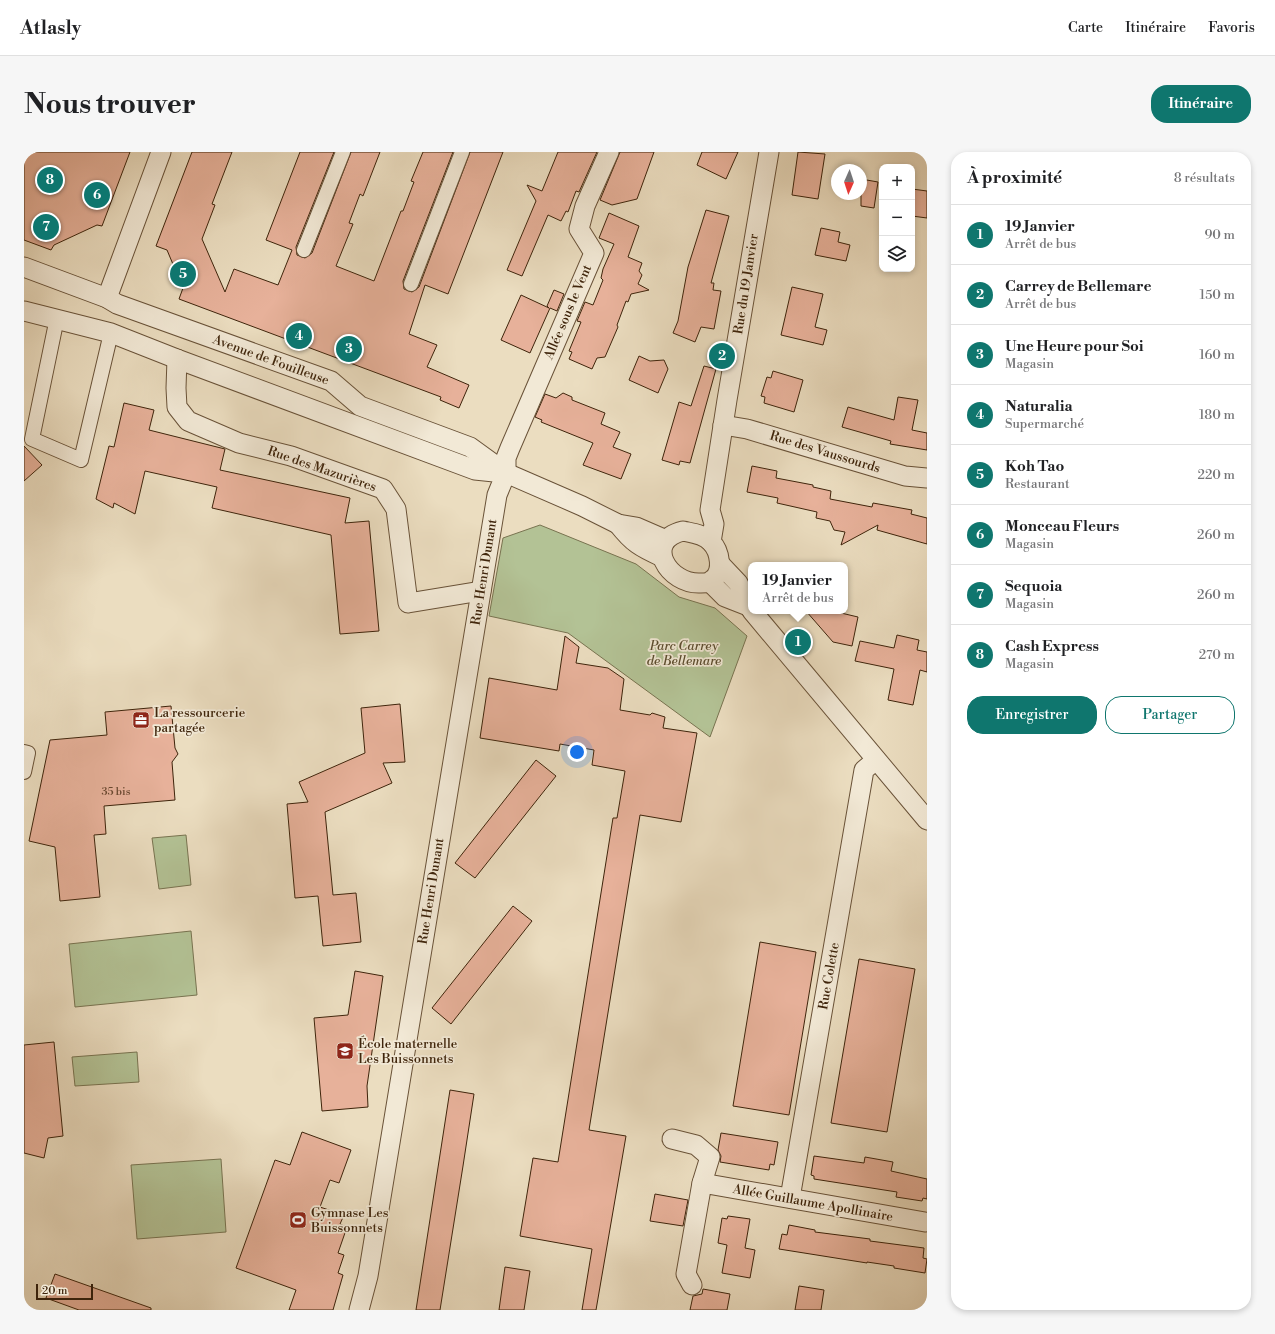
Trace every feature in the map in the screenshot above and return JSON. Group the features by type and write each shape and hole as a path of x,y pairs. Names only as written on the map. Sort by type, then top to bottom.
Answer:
{"street":[{"path":"107,298 161,152"},
{"path":"304,250 343,152"},
{"path":"411,284 462,152"},
{"name":"Allée sous le Vent","path":"506,474 506,458 594,252 579,229 585,206 609,152"},
{"name":"Rue du 19 Janvier","path":"711,542 714,524 710,510 769,152"},
{"name":"Avenue de Fouilleuse","path":"24,267 107,298 117,304 331,381 360,406 470,447 506,474 582,506 618,524 631,540 641,548 664,548"},
{"name":"Avenue de Fouilleuse","path":"24,311 57,318 111,333 475,470 506,474"},
{"path":"57,318 32,439 81,460 111,333"},
{"name":"Rue des Mazurières","path":"177,359 177,407 188,421 239,443 291,456 383,489 396,509 408,603 481,591"},
{"name":"Rue des Vaussourds","path":"723,425 747,429 906,476 927,478"},
{"name":"Rue Henri Dunant","path":"359,1310 368,1276 497,495 506,474"},
{"path":"694,533 699,520 710,510"},
{"path":"720,564 715,579 710,582 692,584 679,579 665,565 664,548 678,532 694,533 711,542 716,550 720,564 738,583 748,603"},
{"path":"710,582 725,597 748,608"},
{"path":"755,614 927,820"},
{"path":"24,752 28,753 24,772"},
{"name":"Rue Colette","path":"790,1198 864,770 876,760"},
{"path":"672,1139 696,1145 710,1157 702,1183 686,1274 692,1285"},
{"name":"Allée Guillaume Apollinaire","path":"702,1183 925,1222"}],"green space":[{"name":"Parc Carrey de Bellemare","path":"540,525 636,564 679,597 715,608 747,636 710,737 568,633 489,616 503,538"},
{"path":"186,835 191,885 159,889 152,838"},
{"path":"191,931 197,995 75,1007 69,944"},
{"path":"137,1052 139,1082 75,1086 72,1057"},
{"path":"221,1159 226,1232 137,1239 131,1165"}],"building":[{"path":"24,152 130,152 102,226 97,225 54,245 51,250 24,240"},
{"path":"192,152 232,152 212,204 215,205 202,239 225,292 234,269 278,285 292,250 266,240 300,152 334,152 296,247 297,255 305,258 312,253 351,152 380,152 363,196 360,194 349,223 353,224 336,266 374,281 401,211 403,211 414,182 411,181 423,152 453,152 403,281 404,289 412,292 419,287 470,152 503,152 448,294 425,285 409,334 437,345 427,367 469,385 459,408 440,400 441,397 179,299 183,288 167,250 156,246"},
{"path":"558,152 597,152 579,192 576,191 568,212 566,211 561,221 548,215 522,276 507,270 536,201 527,185 542,191"},
{"path":"620,152 654,152 637,199 612,205 600,200"},
{"path":"702,152 738,152 726,179 697,165"},
{"path":"798,152 825,154 818,199 792,195"},
{"path":"867,180 878,182 874,208 861,206 861,200 867,200"},
{"path":"915,189 927,191 927,218 915,216"},
{"path":"706,210 729,216 711,283 714,283 713,290 721,291 714,329 701,327 695,342 673,333 678,321 688,267"},
{"path":"609,213 639,226 628,257 642,263 639,271 642,275 638,284 649,290 631,294 628,302 626,301 617,325 618,327 605,357 597,358 592,369 569,359 572,352 569,351 581,322 577,321 585,302 593,305 603,280 601,278 603,269 614,244 599,238"},
{"path":"821,228 840,232 838,242 850,245 846,261 815,255"},
{"path":"792,287 823,294 815,327 827,330 823,345 781,335"},
{"path":"554,290 564,294 557,311 550,308 530,353 501,340 521,295 549,308 547,306"},
{"path":"639,356 650,361 664,360 668,369 658,393 629,380"},
{"path":"704,366 716,369 690,463 680,461 679,465 662,460 679,402 691,406"},
{"path":"773,371 803,380 794,412 764,403 765,397 761,396 767,377 771,378"},
{"path":"563,393 572,397 572,400 605,413 601,424 620,432 613,447 631,454 621,479 583,465 593,443 541,422 542,420 535,417 545,394 556,398"},
{"path":"898,397 918,400 912,430 927,433 927,450 890,444 891,441 842,427 848,407 894,420"},
{"path":"124,403 154,410 149,430 225,449 220,470 350,498 345,523 369,521 379,631 340,634 331,535 212,508 217,487 145,471 135,514 114,503 113,508 96,499 109,446 114,447"},
{"path":"24,446 42,465 24,481"},
{"path":"752,466 777,471 776,478 813,485 813,487 831,491 830,499 872,507 873,503 912,510 911,514 927,518 927,544 877,530 878,525 841,545 845,532 834,530 830,521 816,518 817,512 777,503 778,498 747,492"},
{"path":"809,614 845,614 858,617 852,646 833,642"},
{"path":"897,635 919,640 917,650 927,652 927,672 920,670 913,705 888,700 894,669 855,661 860,641 894,648"},
{"path":"565,636 579,647 576,663 608,668 624,679 620,710 650,715 652,713 665,717 663,728 697,733 681,822 640,815 589,1130 626,1136 596,1310 582,1310 592,1249 520,1236 533,1158 558,1162 613,818 617,818 625,771 592,765 594,750 560,744 559,751 480,738 489,678 557,690"},
{"path":"400,704 405,762 383,763 392,783 325,812 333,895 356,893 361,942 323,946 318,896 295,898 287,804 308,802 299,782 365,753 361,708"},
{"path":"171,706 175,748 178,754 172,762 175,800 104,806 106,834 94,835 100,897 60,901 55,847 29,841 50,740 107,735 105,712"},
{"path":"536,760 556,776 475,878 455,863"},
{"path":"513,906 532,921 451,1024 432,1008"},
{"path":"760,942 816,952 789,1115 733,1106"},
{"path":"859,959 915,969 887,1132 831,1123"},
{"name":"École maternelle Les Buissonnets","path":"355,971 383,976 367,1086 368,1107 322,1111 314,1018 348,1015"},
{"path":"54,1042 63,1136 48,1138 44,1158 24,1153 24,1045"},
{"path":"450,1090 474,1094 463,1166 440,1310 416,1310"},
{"name":"Gymnase Les Buissonnets","path":"302,1132 351,1150 339,1183 330,1180 320,1207 344,1215 340,1224 347,1227 338,1253 344,1255 338,1273 343,1275 333,1310 289,1310 296,1290 236,1268 275,1160 290,1165"},
{"path":"721,1133 778,1142 774,1165 770,1164 769,1170 720,1162 721,1156 718,1150"},
{"path":"814,1156 864,1163 865,1157 893,1162 891,1171 927,1179 927,1199 923,1198 922,1201 896,1197 897,1192 814,1179 814,1176 811,1175"},
{"path":"655,1194 688,1200 683,1226 650,1221"},
{"path":"728,1216 750,1219 745,1248 755,1250 750,1278 722,1273 727,1245 718,1243 722,1218 727,1219"},
{"path":"789,1225 815,1230 815,1232 924,1248 923,1258 927,1259 925,1273 894,1268 894,1266 779,1249 782,1234 787,1235"},
{"path":"505,1267 530,1271 524,1310 499,1310"},
{"path":"55,1274 151,1308 151,1310 79,1310 46,1298"},
{"path":"799,1286 824,1290 821,1310 795,1310"},
{"path":"703,1289 730,1294 727,1310 690,1310 693,1296 702,1294"}],"place":[{"name":"Cash Express","path":"50,180"},
{"name":"Monceau Fleurs","path":"97,195"},
{"name":"Sequoia","path":"46,227"},
{"name":"Koh Tao","path":"183,274"},
{"name":"Naturalia","path":"299,336"},
{"name":"Une Heure pour Soi","path":"349,349"},
{"name":"Carrey de Bellemare","path":"722,356"},
{"name":"19 Janvier","path":"798,642"},
{"name":"La ressourcerie partagée","path":"141,720"},
{"name":"École maternelle Les Buissonnets","path":"345,1051"},
{"name":"Gymnase Les Buissonnets","path":"298,1220"}]}
